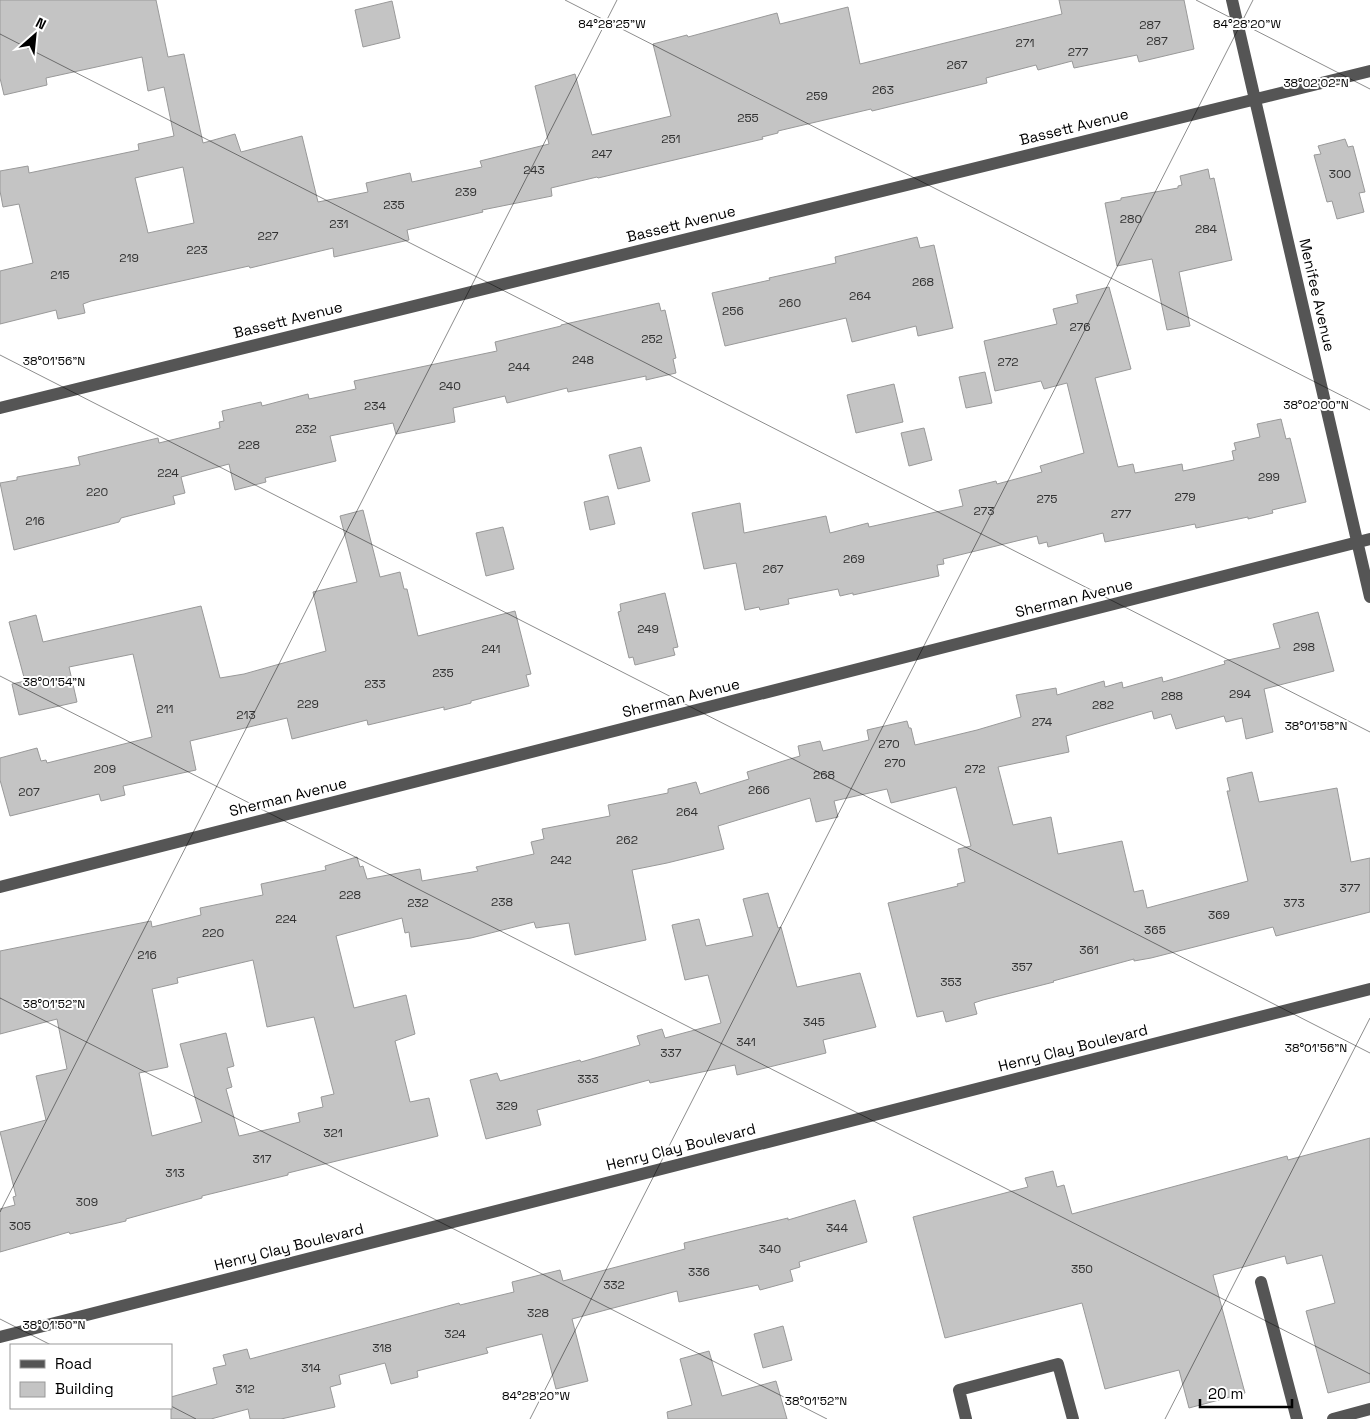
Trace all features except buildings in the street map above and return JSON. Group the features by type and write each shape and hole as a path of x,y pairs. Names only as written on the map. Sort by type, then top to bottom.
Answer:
{"street":[{"name":"Menifee Avenue","path":"1232,0 1370,597"},
{"name":"Bassett Avenue","path":"0,408 1370,71"},
{"name":"Sherman Avenue","path":"0,887 1370,539"},
{"name":"Henry Clay Boulevard","path":"0,1338 1370,989"},
{"path":"1260,1282 1297,1419"},
{"path":"966,1419 959,1390 1058,1364 1073,1419"},
{"path":"1333,1419 1370,1409"}]}
